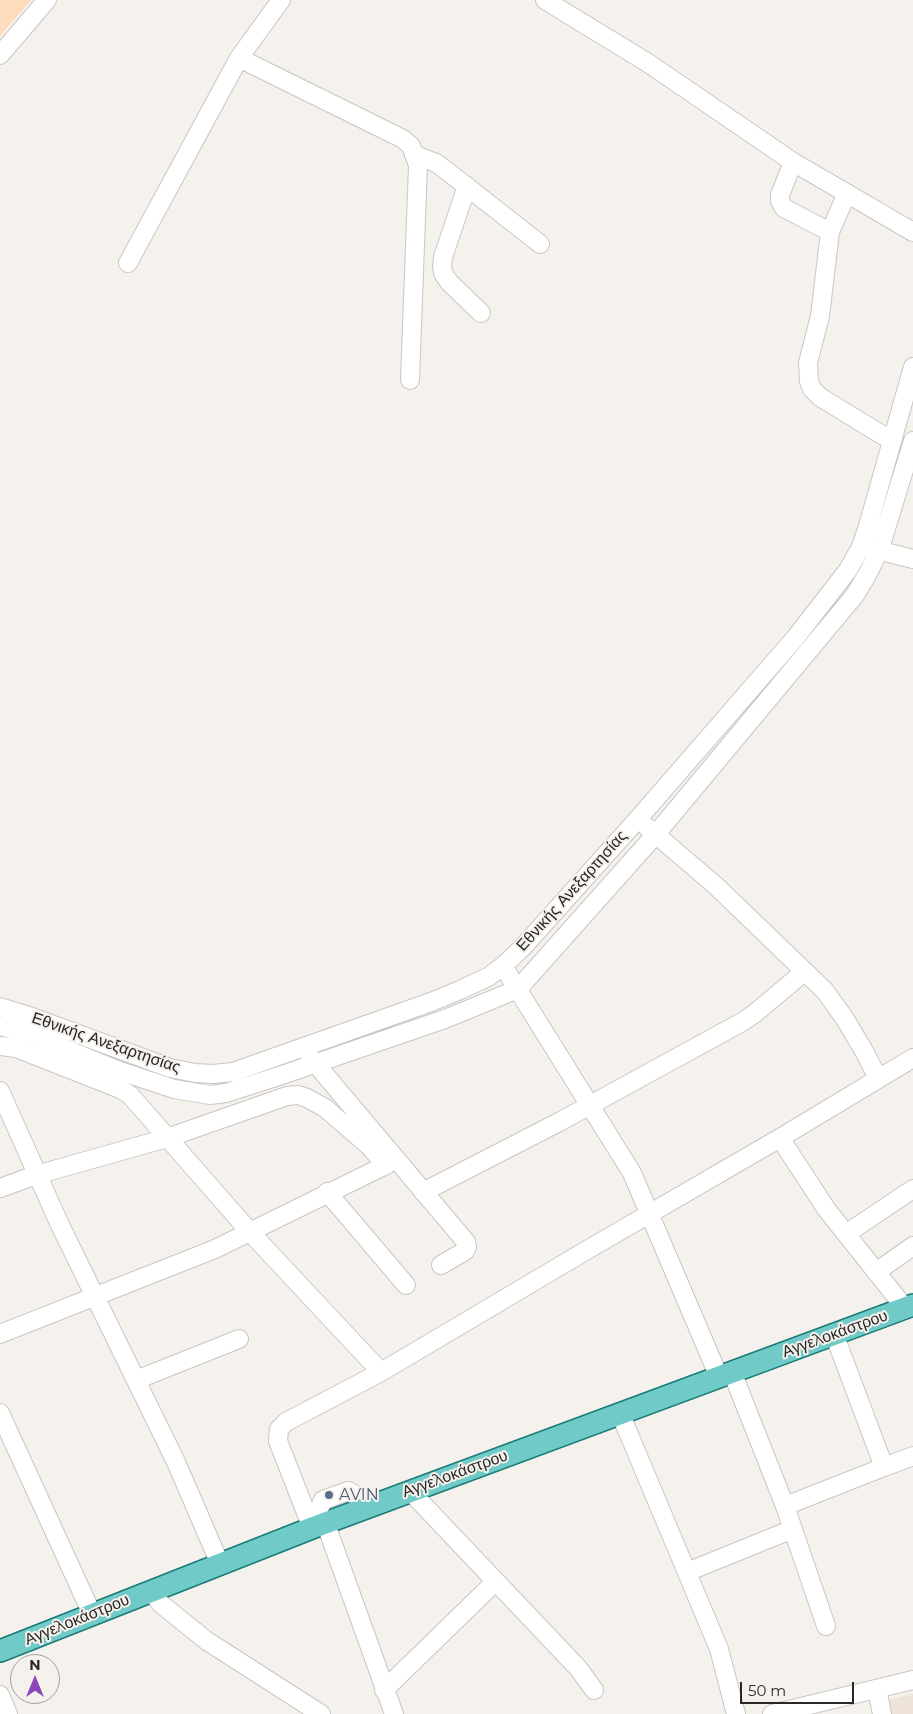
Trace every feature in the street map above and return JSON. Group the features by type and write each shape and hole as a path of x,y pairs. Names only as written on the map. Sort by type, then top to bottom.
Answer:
{"main road":[{"name":"Αγγελοκάστρου","path":"0,1651 220,1564 318,1521 410,1491 909,1306"}],"street":[{"path":"0,55 47,0"},
{"path":"128,263 239,58 282,0"},
{"path":"545,0 648,63 793,162 913,232"},
{"path":"239,58 403,139 411,146 416,155 418,165 410,380"},
{"path":"416,155 436,164 467,186 540,244"},
{"path":"793,162 780,195 780,201 784,208 830,232"},
{"path":"467,186 443,257 442,266 443,273 450,282 481,313"},
{"path":"847,192 830,232 820,316 808,363 809,381 812,389 820,397 892,441"},
{"name":"Εθνικής Ανεξαρτησίας","path":"0,1007 38,1019 170,1068 213,1074 233,1072 431,1002 488,977 522,948 637,820 796,637 848,570 861,546 868,526 913,368"},
{"name":"Εθνικής Ανεξαρτησίας","path":"0,1026 32,1035 117,1070 174,1089 210,1095 226,1093 315,1064 445,1019 518,989 656,834 855,594 880,550 913,441"},
{"path":"861,546 913,559"},
{"path":"637,820 715,885 825,992 837,1007 878,1078"},
{"path":"503,966 632,1173 649,1214 785,1506 826,1626"},
{"path":"423,1192 742,1022 804,972"},
{"path":"0,1046 16,1048 120,1089 130,1095 250,1232 381,1372"},
{"path":"301,1047 467,1245 467,1250 441,1265"},
{"path":"394,1714 318,1521 278,1441 279,1429 290,1420 381,1372 913,1058"},
{"path":"0,1092 36,1174 176,1462 220,1564"},
{"path":"0,1188 36,1174 167,1138 287,1096 298,1095 325,1108 386,1165 215,1249 0,1334"},
{"path":"780,1138 827,1210 876,1272 909,1306"},
{"path":"846,1234 913,1189"},
{"path":"328,1192 406,1285"},
{"path":"876,1272 913,1246"},
{"path":"834,1334 884,1467"},
{"path":"136,1380 239,1339"},
{"path":"0,1413 92,1614"},
{"path":"620,1413 719,1649 736,1714"},
{"path":"785,1506 913,1456"},
{"path":"318,1521 322,1500 348,1491 359,1497"},
{"path":"410,1491 578,1668 594,1690"},
{"path":"688,1572 793,1529"},
{"path":"384,1690 496,1581"},
{"path":"151,1591 161,1604 208,1641 321,1714"},
{"path":"772,1714 913,1680"},
{"path":"877,1689 882,1714"},
{"path":"0,1695 8,1714"}],"shaded area":[{"path":"0,0 31,0 0,36"},
{"path":"913,1694 913,1714 891,1714 887,1700"}],"place":[{"name":"AVIN","path":"329,1495"}]}
